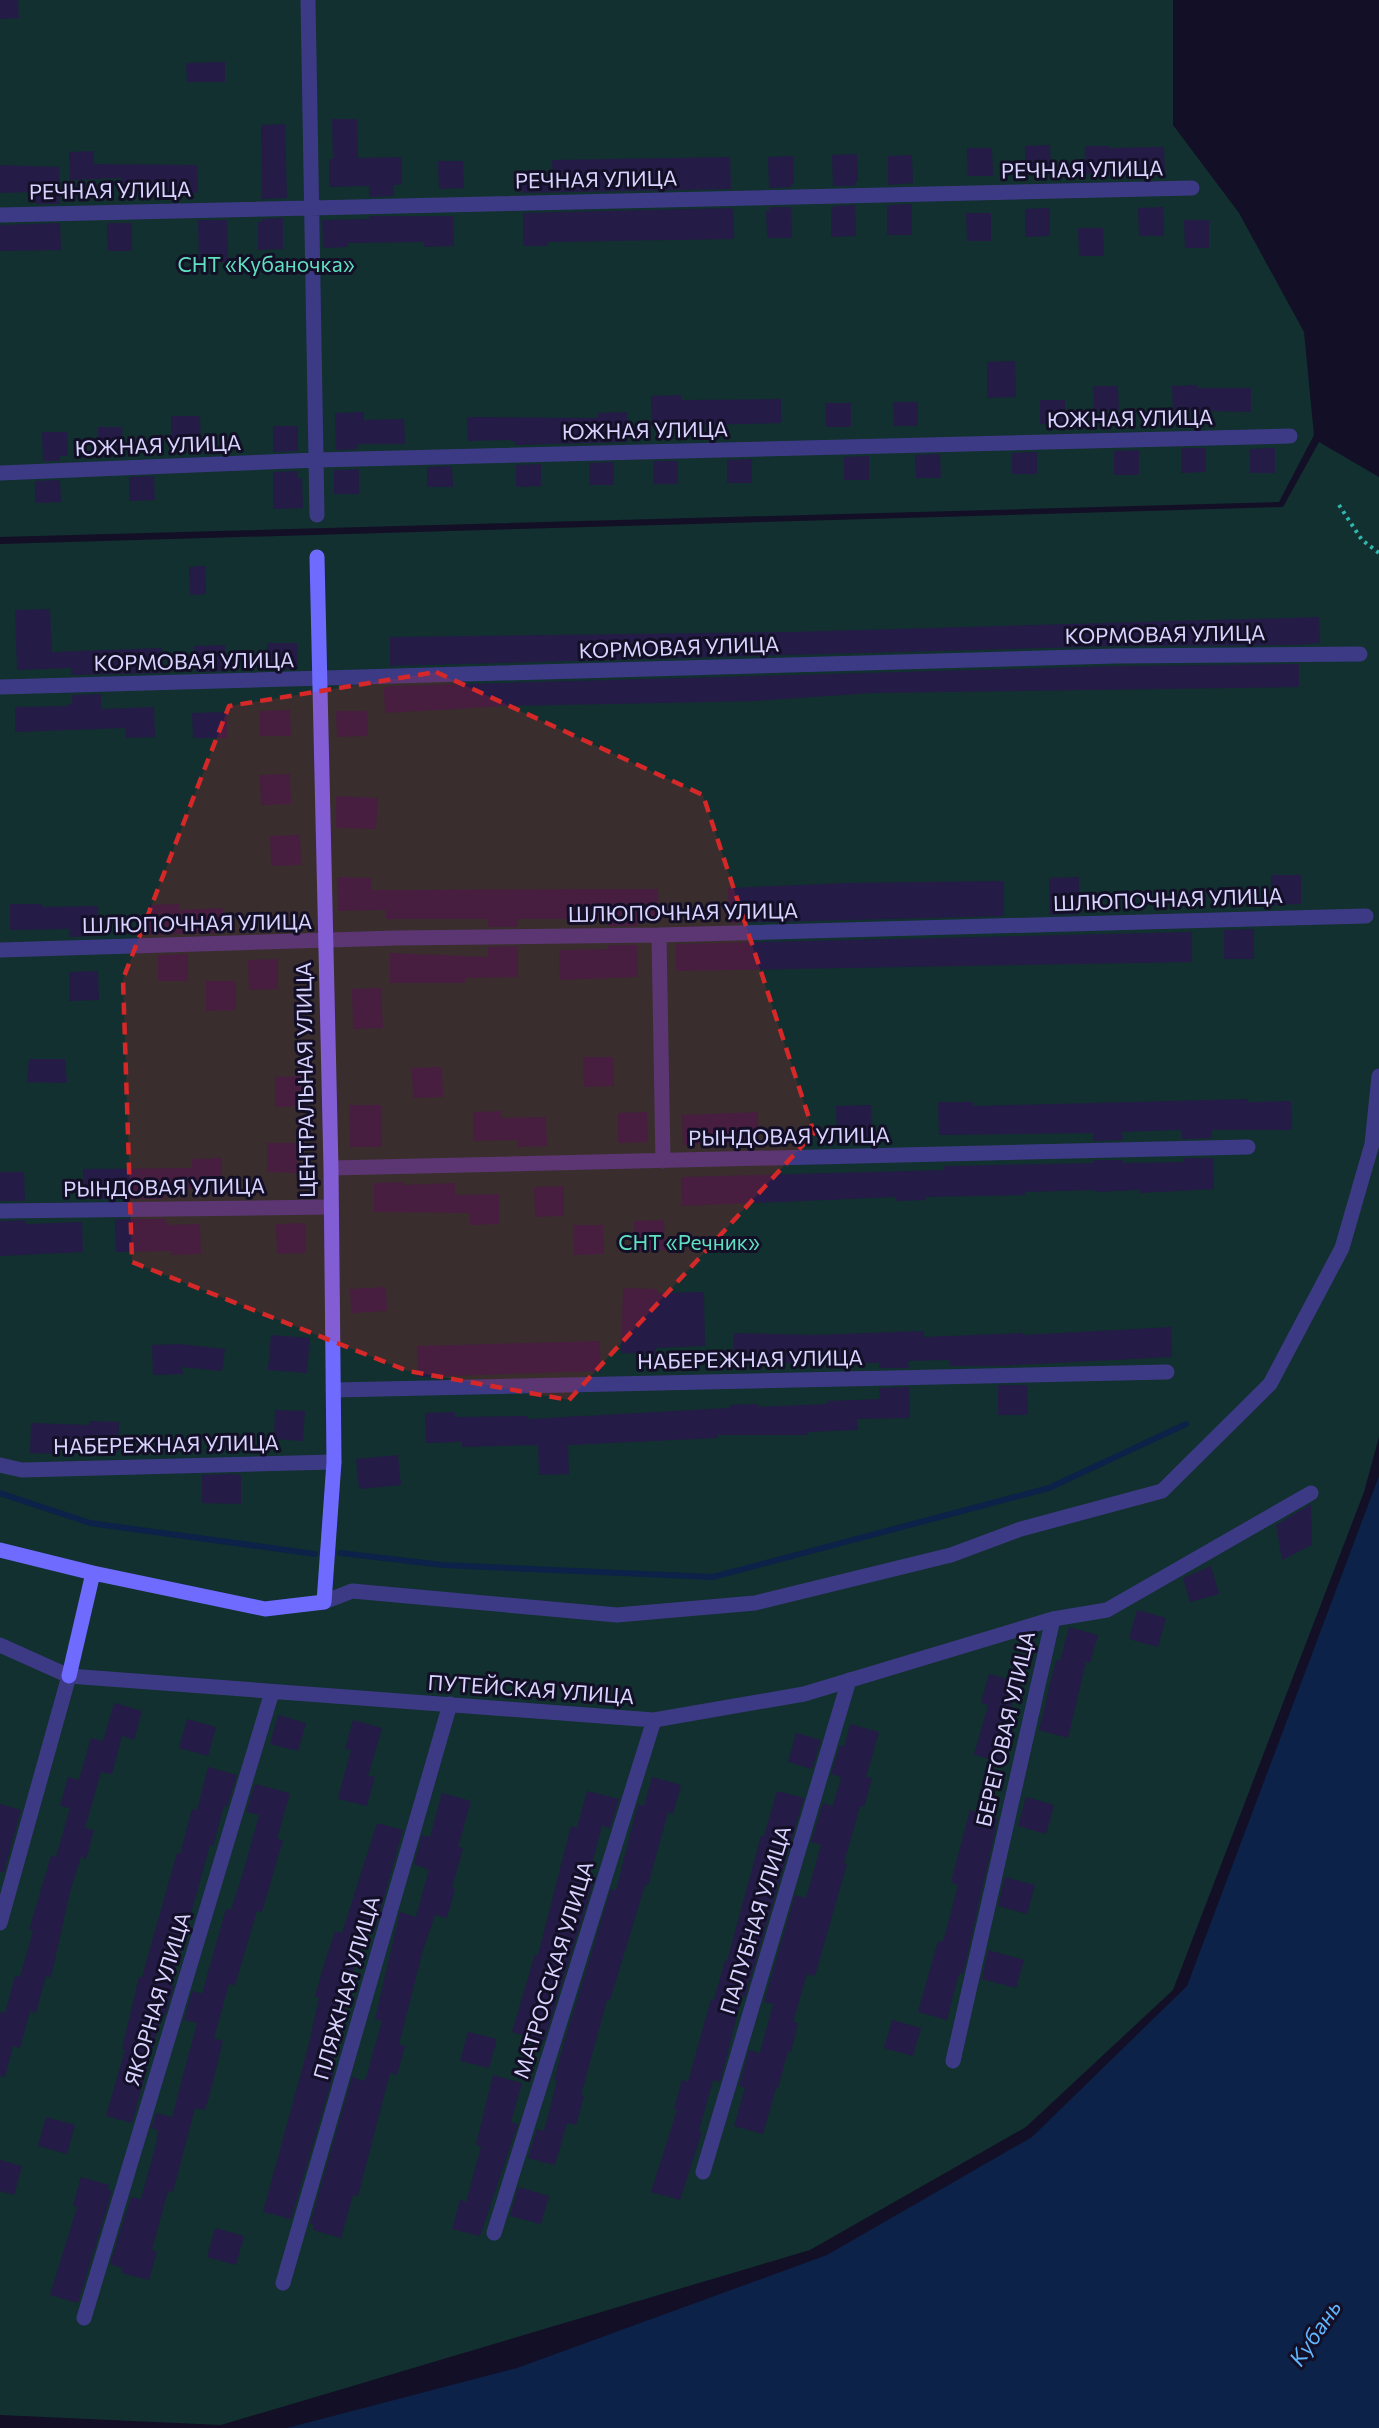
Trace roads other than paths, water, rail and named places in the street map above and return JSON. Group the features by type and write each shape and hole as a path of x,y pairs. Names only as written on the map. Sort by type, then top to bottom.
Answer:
{"street":[{"path":"308,0 317,515"},
{"name":"РЕЧНАЯ УЛИЦА","path":"0,215 1192,188"},
{"name":"ЮЖНАЯ УЛИЦА","path":"0,473 317,460 1290,436"},
{"name":"ЦЕНТРАЛЬНАЯ УЛИЦА","path":"317,557 318,680 331,1168 329,1207 334,1462 324,1602"},
{"name":"КОРМОВАЯ УЛИЦА","path":"0,687 318,680 1115,656 1360,654"},
{"name":"ШЛЮПОЧНАЯ УЛИЦА","path":"0,950 396,938 659,935 1366,916"},
{"path":"659,935 663,1161"},
{"path":"0,1550 93,1573 265,1609 324,1602 352,1591 617,1615 755,1603 951,1555 1021,1529 1162,1491 1270,1384 1342,1248 1372,1144 1379,1076"},
{"name":"РЫНДОВАЯ УЛИЦА","path":"331,1168 1248,1147"},
{"name":"РЫНДОВАЯ УЛИЦА","path":"0,1211 329,1207"},
{"name":"НАБЕРЕЖНАЯ УЛИЦА","path":"333,1390 1167,1372"},
{"name":"НАБЕРЕЖНАЯ УЛИЦА","path":"0,1465 22,1470 334,1462"},
{"name":"БЕРЕГОВАЯ УЛИЦА","path":"953,2061 1053,1619 1107,1610 1311,1493"},
{"path":"0,1923 69,1676 93,1573"},
{"name":"ПУТЕЙСКАЯ УЛИЦА","path":"0,1644 69,1676 654,1720 804,1694 1053,1619"},
{"name":"ПАЛУБНАЯ УЛИЦА","path":"703,2172 849,1680"},
{"name":"ЯКОРНАЯ УЛИЦА","path":"84,2318 272,1692"},
{"name":"ПЛЯЖНАЯ УЛИЦА","path":"284,2283 450,1704"},
{"name":"МАТРОССКАЯ УЛИЦА","path":"494,2233 654,1720"}],"water":[{"name":"Кубань","path":"1379,1476 1379,2428 287,2428 517,2368 827,2255 1032,2137 1187,1986"}],"waterway":[{"path":"340,1553 443,1565 713,1577 1049,1488 1186,1424"},
{"path":"0,1493 90,1523 315,1554"}],"park label":[{"name":"СНТ «Кубаночка»","path":"266,265"},
{"name":"СНТ «Речник»","path":"689,1243"}]}
